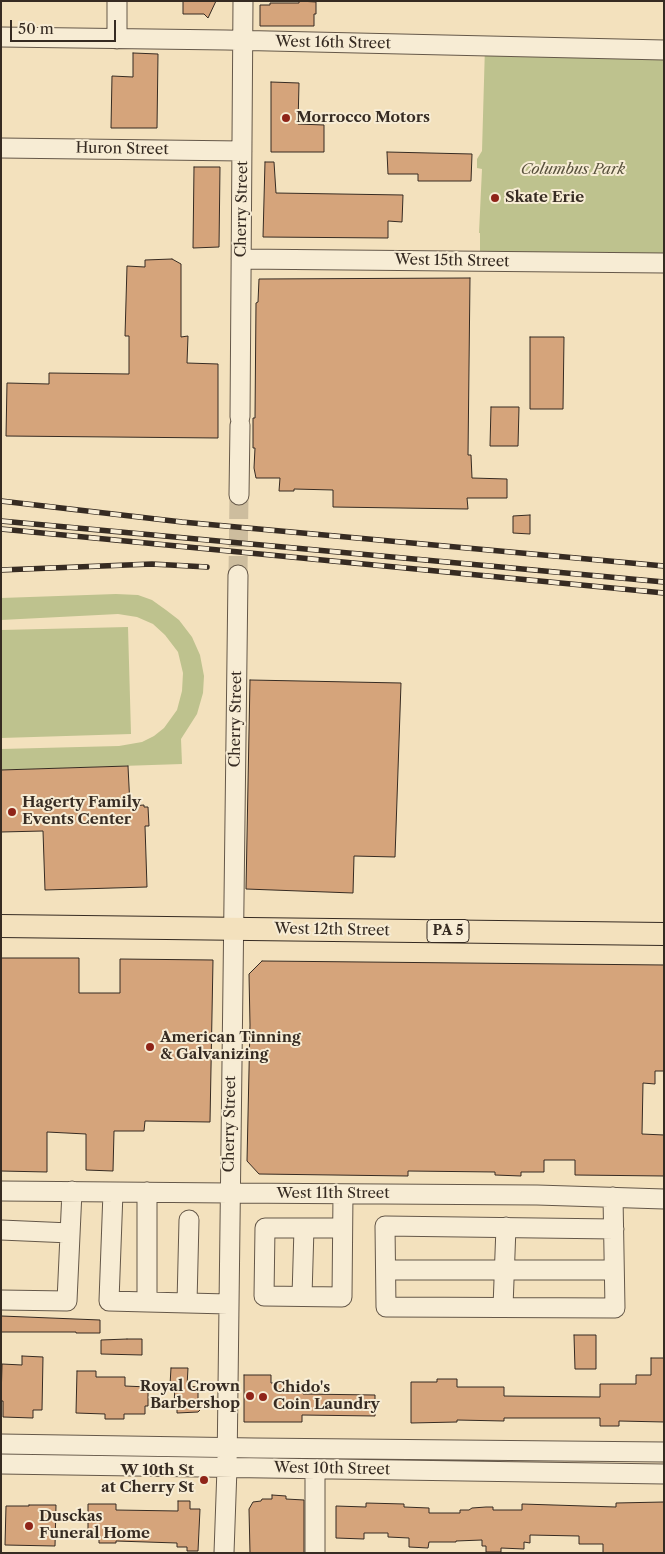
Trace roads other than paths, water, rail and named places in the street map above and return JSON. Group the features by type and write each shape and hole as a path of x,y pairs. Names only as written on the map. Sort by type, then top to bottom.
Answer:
{"main road":[{"name":"West 12th Street","path":"1,926 664,934"}],"street":[{"path":"117,1 117,39"},
{"name":"Cherry Street","path":"239,495 243,1"},
{"name":"West 16th Street","path":"1,37 664,50"},
{"name":"Huron Street","path":"1,148 242,151"},
{"name":"West 15th Street","path":"241,259 664,263"},
{"name":"Cherry Street","path":"224,1553 227,1468 238,575"},
{"name":"West 11th Street","path":"1,1190 229,1194 527,1194 664,1198"},
{"path":"1,1300 67,1301 72,1192"},
{"path":"113,1192 109,1301 228,1304"},
{"path":"147,1192 147,1302"},
{"path":"342,1228 266,1228 264,1296 342,1297 343,1194"},
{"path":"613,1197 614,1229 615,1308 386,1307 385,1226 614,1229"},
{"path":"187,1303 189,1220"},
{"path":"503,1307 506,1227"},
{"path":"302,1296 304,1228"},
{"path":"1,1230 70,1233"},
{"path":"386,1270 614,1270"},
{"name":"West 10th Street","path":"1,1444 664,1452"},
{"path":"457,1471 458,1450"},
{"name":"West 10th Street","path":"1,1464 664,1474"},
{"path":"315,1469 315,1553"}],"tunnel":[{"path":"238,575 239,495"}],"railway":[{"path":"1,501 182,522 664,566"},
{"path":"1,521 664,582"},
{"path":"1,529 664,593"},
{"path":"1,570 152,564 207,567"}],"place":[{"name":"Morrocco Motors","path":"286,118"},
{"name":"Skate Erie","path":"495,198"},
{"name":"Hagerty Family Events Center","path":"12,812"},
{"name":"American Tinning & Galvanizing","path":"150,1047"},
{"name":"Royal Crown Barbershop","path":"250,1396"},
{"name":"Chido's Coin Laundry","path":"263,1397"},
{"name":"W 10th St at Cherry St","path":"204,1480"},
{"name":"Dusckas Funeral Home","path":"29,1526"}],"park label":[{"name":"Columbus Park","path":"573,170"}]}
